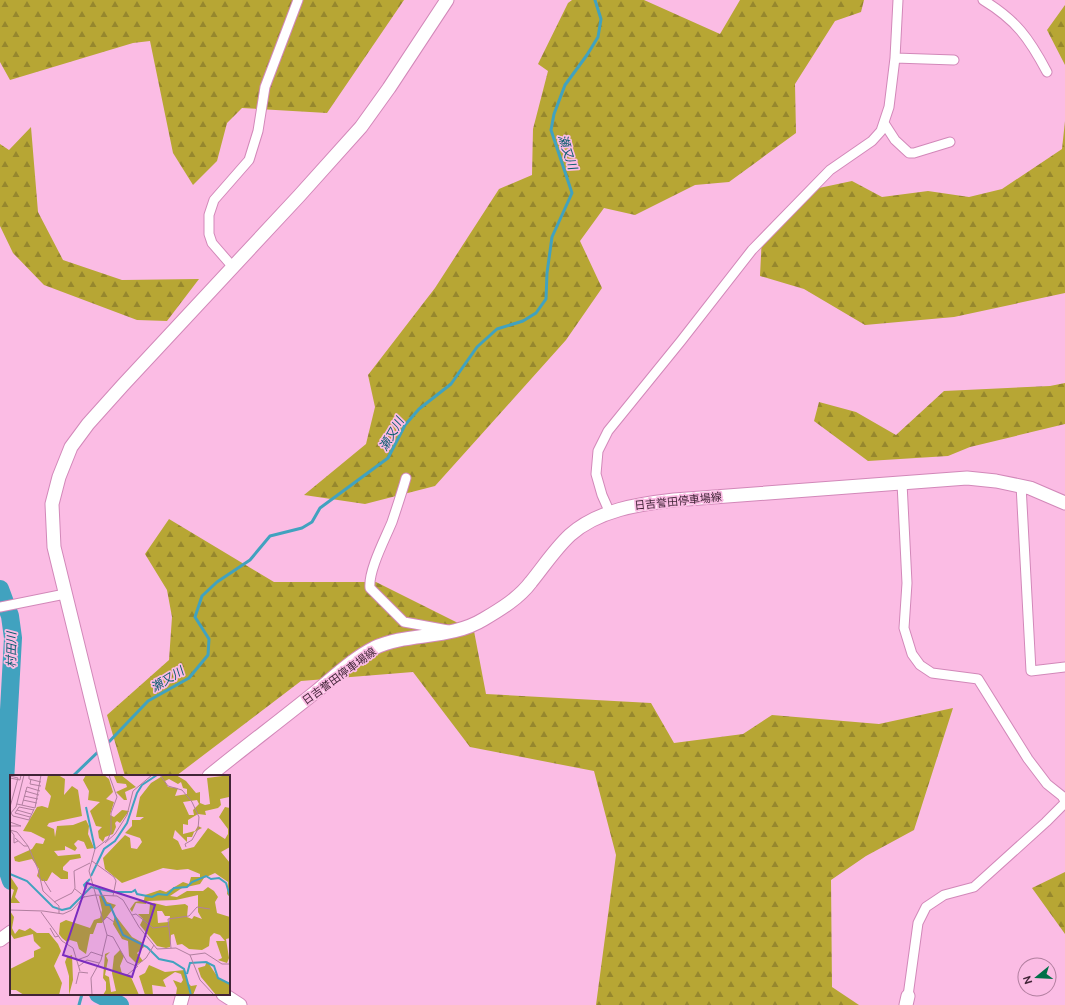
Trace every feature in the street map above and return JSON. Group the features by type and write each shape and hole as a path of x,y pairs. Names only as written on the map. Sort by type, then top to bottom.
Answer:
{"main road":[{"path":"108,771 54,547 52,504 59,478 72,448 93,418 361,127 390,88 447,0"},
{"name":"日吉誉田停車場線","path":"210,775 374,648 393,642 456,631 479,623 506,606 531,583 542,566 571,534 610,513 632,506 674,500 967,478 1021,485 1040,491 1065,503"},
{"path":"0,940 10,933"},
{"path":"225,995 240,1005"}],"street":[{"path":"232,266 212,243 209,234 209,215 214,200 249,160 258,131 264,87 298,0"},
{"path":"610,513 602,495 596,474 598,451 608,431 682,341 752,250 830,170 872,141 881,131 889,107 895,58 898,0"},
{"path":"983,0 1012,20 1026,36 1047,72"},
{"path":"895,58 954,60"},
{"path":"884,123 895,140 909,153 914,153 950,142"},
{"path":"406,478 392,521 371,571 370,588 404,622 456,631"},
{"path":"902,483 907,583 904,628 912,654 920,665 932,673 978,679 1028,759 1047,784 1062,796 1065,802 1046,822 974,888 944,895 926,907 918,923 907,1000"},
{"path":"1021,485 1031,671 1065,667"},
{"path":"0,607 65,594"}],"green space":[{"path":"0,0 404,0 327,113 242,108 227,123 217,161 193,185 173,153 150,41 133,43 10,80 0,62"},
{"path":"572,0 644,0 720,34 740,0 864,0 861,12 835,21 795,84 796,133 729,182 695,185 635,215 604,208 580,241 602,288 566,340 435,486 365,504 304,495 366,444 375,407 368,375 435,288 499,189 532,175 533,129 548,71 538,64 568,3"},
{"path":"1065,5 1065,65 1047,30"},
{"path":"1065,121 1065,293 954,317 865,325 804,289 760,276 762,235 819,188 852,181 882,197 928,191 969,197 1002,189 1062,149"},
{"path":"31,127 38,212 63,260 122,280 199,279 167,321 137,320 44,285 13,253 0,226 0,144 9,150"},
{"path":"1065,383 1065,424 970,447 948,456 868,461 814,421 819,402 856,412 896,435 944,391 1050,386"},
{"path":"169,519 274,582 376,582 474,631 486,694 651,703 674,743 743,734 772,715 879,724 953,708 914,830 866,856 831,880 832,987 859,1005 596,1005 616,855 594,771 470,747 413,672 301,681 177,775 125,775 107,715 169,660 172,617 167,590 145,554"},
{"path":"1065,872 1065,934 1032,888"}],"waterway":[{"name":"瀬又川","path":"106,745 148,701 189,678 208,655 209,639 195,617 202,596 217,582 250,560 270,536 302,528 312,522 320,508 388,458 405,425 419,409 451,384 477,347 497,329 523,321 536,313 546,299 547,273 552,237 572,193 551,130 554,114 565,85 598,37 601,19 595,0"},
{"name":"村田川","path":"0,589 10,616 13,638 2,836 5,863 10,878"},
{"name":"瀬又川","path":"74,775 100,750"},
{"name":"瀬又川","path":"2,836 10,829"},
{"path":"79,1005 82,995"},
{"name":"村田川","path":"100,995 120,1005"}]}
